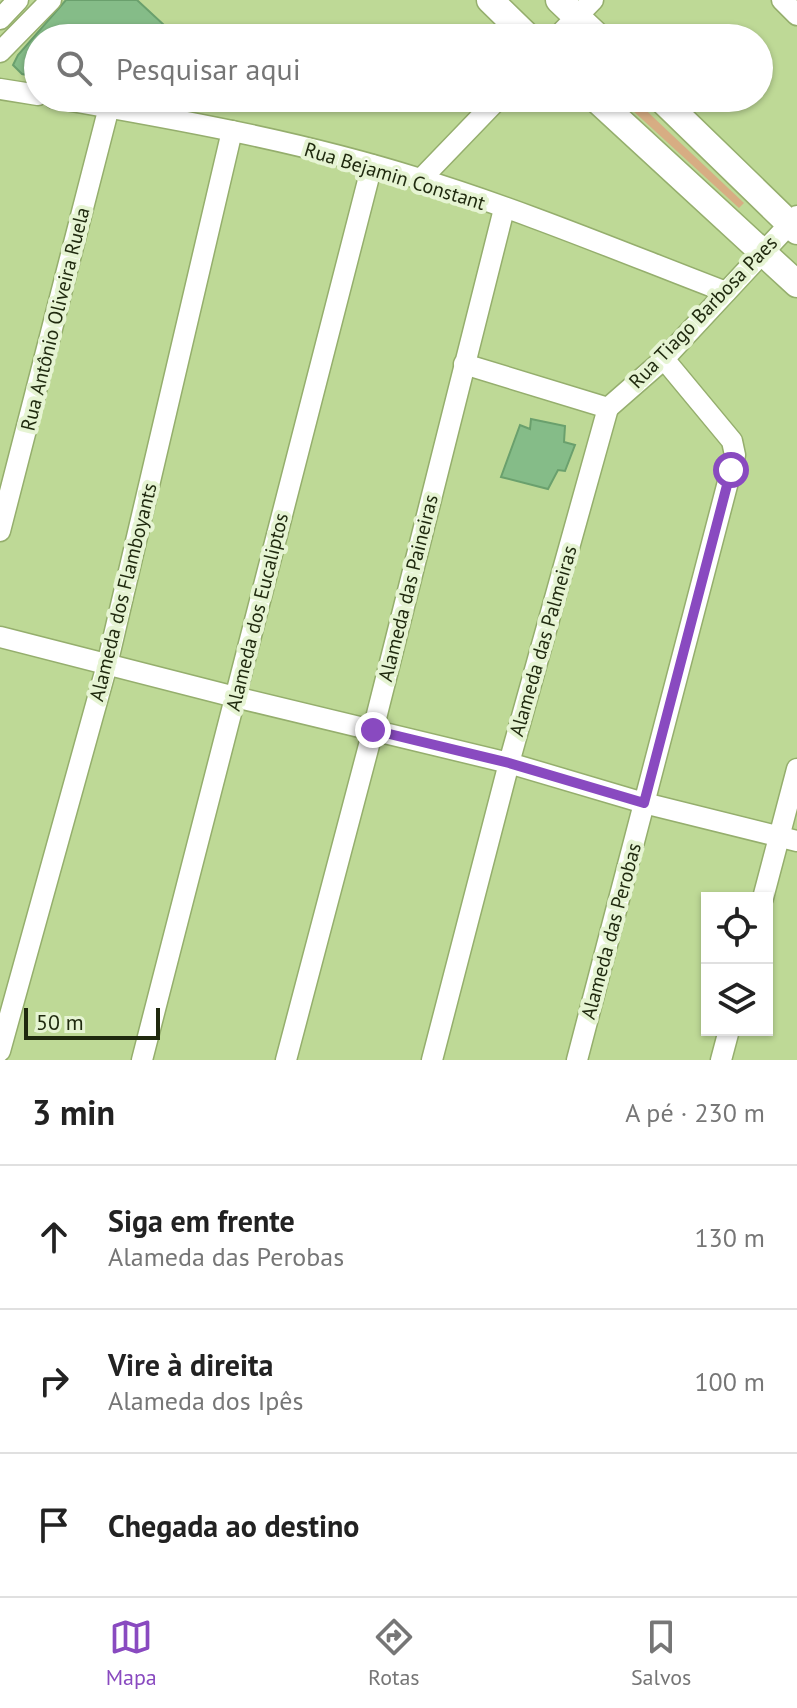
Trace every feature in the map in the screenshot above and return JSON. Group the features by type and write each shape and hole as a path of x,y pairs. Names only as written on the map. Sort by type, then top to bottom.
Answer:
{"main road":[{"path":"490,0 515,24"},
{"path":"577,6 589,24"},
{"path":"610,112 797,284"},
{"path":"675,112 794,224"}],"street":[{"path":"782,0 797,15"},
{"path":"0,19 32,4"},
{"path":"0,52 32,4"},
{"path":"565,24 577,6"},
{"path":"1,94 24,95"},
{"name":"Rua Antônio Oliveira Ruela","path":"0,531 108,112"},
{"name":"Rua Bejamin Constant","path":"135,112 232,131 421,179 726,292"},
{"path":"421,179 486,112"},
{"name":"Alameda dos Flamboyants","path":"0,1051 107,665 232,131"},
{"name":"Alameda dos Eucaliptos","path":"142,1060 372,165"},
{"name":"Alameda das Paineiras","path":"286,1060 504,209"},
{"name":"Rua Tiago Barbosa Paes","path":"608,408 664,359 763,252 794,224"},
{"name":"Alameda das Perobas","path":"577,1060 735,455 732,441 664,359"},
{"path":"464,364 608,408"},
{"name":"Alameda das Palmeiras","path":"432,1060 509,763 608,408"},
{"path":"0,637 509,763 644,803 788,839"},
{"path":"766,892 788,839 797,769"},
{"path":"721,1060 727,1036"}],"shaded area":[{"path":"634,112 648,112 744,203 739,208"}],"building":[{"path":"66,0 137,0 163,24 45,24"},
{"path":"24,48 24,74 13,65"},
{"path":"531,419 565,426 564,442 575,445 565,471 558,470 548,489 501,477 520,425 530,429"}],"route":[{"path":"373,730 509,763 644,803 731,470"}]}
